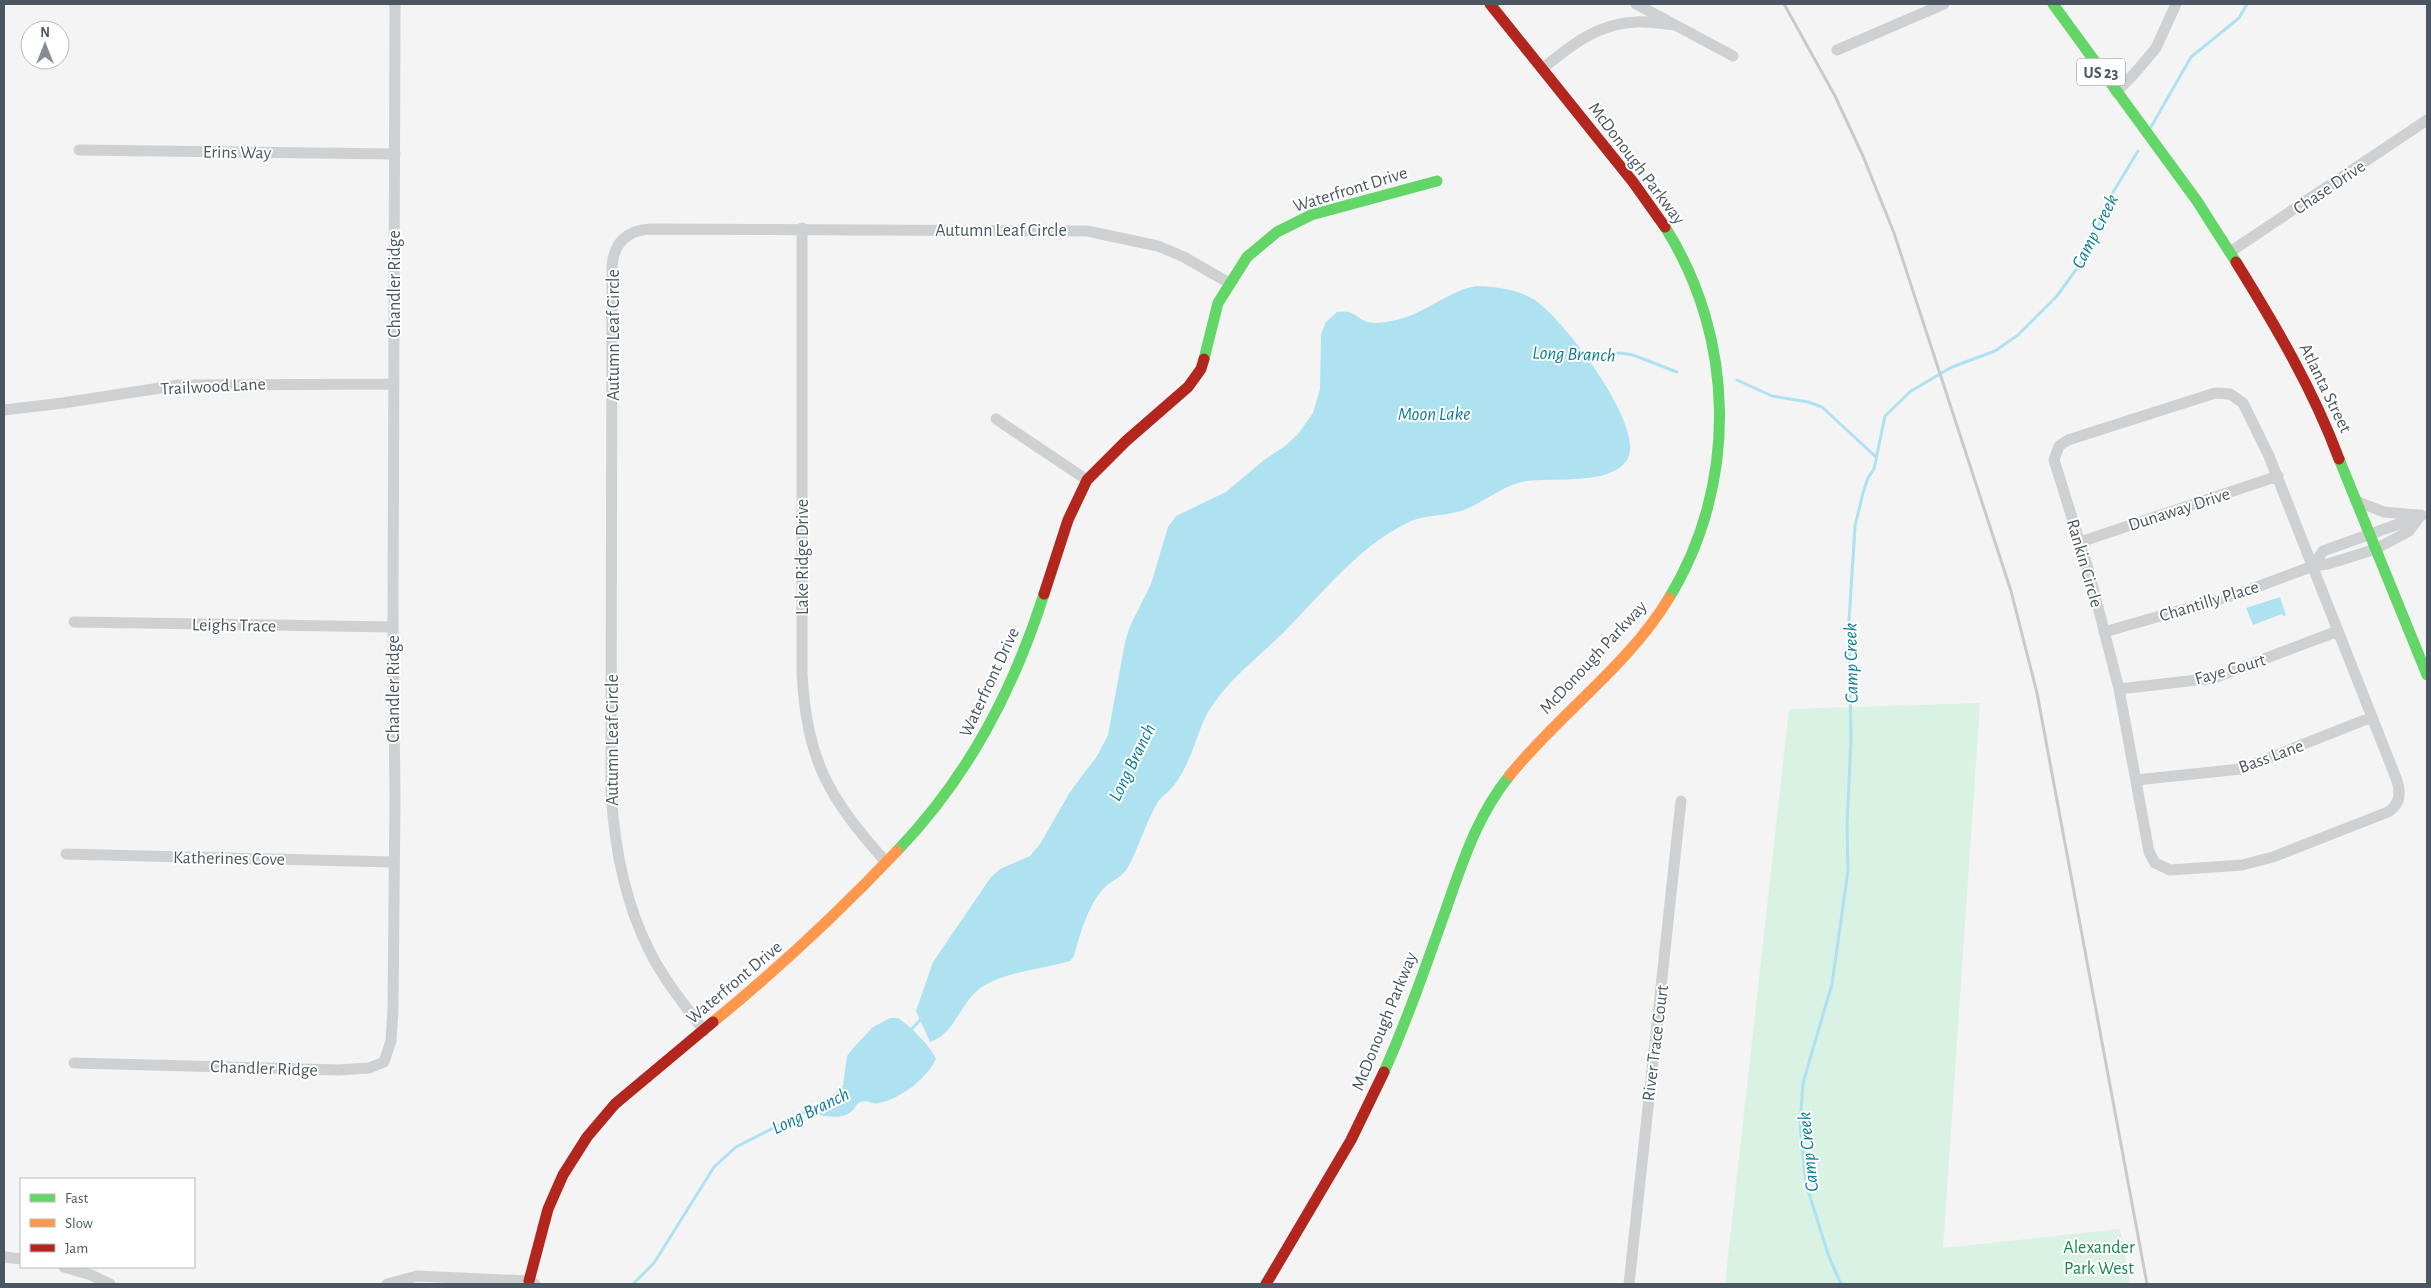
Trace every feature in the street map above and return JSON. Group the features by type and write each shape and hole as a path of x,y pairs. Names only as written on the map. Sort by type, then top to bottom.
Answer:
{"street":[{"name":"Chandler Ridge","path":"74,1063 338,1070 369,1068 384,1062 391,1041 395,797 393,627 395,4"},
{"name":"McDonough Parkway","path":"1266,1284 1353,1137 1379,1085 1405,1024 1465,854 1490,804 1528,752 1638,639 1665,604 1701,531 1712,492 1720,442 1721,392 1715,348 1699,294 1685,261 1658,215 1490,4"},
{"path":"1636,4 1733,56"},
{"path":"1837,50 1944,4"},
{"name":"US 23","path":"2053,4 2116,92"},
{"path":"2116,92 2156,48 2176,4"},
{"path":"1542,69 1579,39 1609,26 1636,22 1675,25"},
{"name":"Atlanta Street","path":"2116,92 2197,201 2277,328 2325,420 2427,675"},
{"name":"Chase Drive","path":"2230,252 2427,120"},
{"name":"Erins Way","path":"79,150 394,154"},
{"name":"Waterfront Drive","path":"532,1283 548,1209 563,1175 588,1137 615,1104 704,1031 809,940 886,862 946,794 976,752 994,719 1030,638 1068,520 1087,480 1126,441 1192,381 1201,369 1218,304 1229,283 1247,257 1277,232 1311,216 1437,181"},
{"name":"Autumn Leaf Circle","path":"704,1031 667,981 650,952 625,884 614,829 611,790 612,262 623,238 641,229 802,228 1087,231 1158,246 1184,257 1229,283"},
{"name":"Lake Ridge Drive","path":"802,228 802,673 806,719 811,745 828,786 853,824 886,862"},
{"name":"Trailwood Lane","path":"4,410 63,404 179,384 394,384"},
{"name":"Rankin Circle","path":"2215,394 2230,394 2243,403 2278,476 2399,785 2399,797 2395,806 2382,814 2258,862 2174,871 2160,867 2155,863 2149,852 2119,689 2080,542 2054,460 2059,446 2074,438 2215,394"},
{"path":"996,419 1087,480"},
{"name":"Dunaway Drive","path":"2080,542 2278,476"},
{"path":"2356,501 2384,512 2424,514"},
{"name":"Chantilly Place","path":"2313,566 2323,551 2424,514"},
{"name":"Chantilly Place","path":"2104,632 2238,594 2313,566 2328,564 2376,549 2409,531 2424,514"},
{"name":"Leighs Trace","path":"74,622 393,627"},
{"name":"Faye Court","path":"2119,689 2224,675 2338,631"},
{"name":"Bass Lane","path":"2136,780 2241,769 2372,717"},
{"name":"River Trace Court","path":"1629,1284 1681,801"},
{"name":"Katherines Cove","path":"66,854 393,862"},
{"path":"6,1257 20,1259"},
{"path":"68,1268 91,1274 110,1284"},
{"path":"386,1284 416,1276 532,1283"}],"green space":[{"name":"Alexander Park West","path":"1980,703 1943,1248 2120,1229 2130,1284 1725,1284 1789,709"}],"water":[{"name":"Moon Lake","path":"1477,286 1506,289 1533,299 1546,309 1581,349 1614,400 1625,424 1630,445 1627,460 1619,468 1607,474 1579,479 1522,482 1514,484 1461,511 1412,521 1387,534 1355,559 1284,632 1234,679 1216,700 1205,718 1181,775 1153,810 1127,869 1103,889 1093,904 1074,956 1070,961 1005,976 985,985 970,999 953,1024 939,1038 930,1042 916,1011 933,962 991,877 1000,869 1030,856 1040,844 1070,792 1097,756 1108,735 1125,642 1130,626 1151,584 1168,527 1176,516 1226,492 1298,434 1313,413 1320,389 1321,334 1326,322 1337,312 1350,312 1369,322 1388,322 1417,313 1457,292"},
{"path":"2280,597 2286,615 2283,616 2282,614 2253,625 2246,608"},
{"path":"890,1018 898,1018 925,1042 936,1059 932,1066 912,1087 887,1101 877,1103 860,1102 846,1115 833,1117 819,1115 818,1111 843,1085 847,1056 873,1027"}],"waterway":[{"name":"Camp Creek","path":"2151,127 2191,57 2239,18 2247,4"},
{"name":"Camp Creek","path":"1841,1284 1829,1257 1806,1184 1800,1126 1803,1083 1832,984 1848,871 1847,825 1851,739 1849,621 1855,526 1863,493 1868,478 1874,469 1885,416 1911,391 1952,367 1995,351 2018,335 2057,296 2083,260 2090,239 2102,220 2109,199 2138,151"},
{"name":"Long Branch","path":"1581,355 1621,353 1633,355 1677,372"},
{"name":"Long Branch","path":"1737,380 1772,396 1808,402 1822,407 1876,457"},
{"name":"Long Branch","path":"910,1031 921,1019"},
{"name":"Long Branch","path":"633,1284 654,1263 714,1167 736,1147 828,1100"}],"railway":[{"path":"1784,4 1835,96 1863,156 1894,233 2011,591 2037,693 2147,1284"}],"traffic: fast":[{"path":"2053,4 2197,201 2236,262"},
{"path":"1204,359 1218,303 1247,257 1277,232 1311,215 1437,181"},
{"path":"1665,227 1688,270 1705,316 1716,364 1720,412 1717,460 1707,508 1692,554 1669,598"},
{"path":"2339,459 2427,675"},
{"path":"897,851 946,793 986,731 1018,665 1044,594"},
{"path":"1384,1072 1401,1033 1471,841 1498,790 1510,775"}],"traffic: slow":[{"path":"1510,775 1550,731 1634,646 1669,598"},
{"path":"713,1022 808,940 897,851"}],"traffic: jam":[{"path":"1490,4 1633,182 1665,227"},
{"path":"2236,262 2279,334 2305,383 2339,459"},
{"path":"1044,594 1068,520 1087,480 1126,441 1188,387 1201,369 1204,359"},
{"path":"529,1281 548,1209 563,1175 587,1137 615,1104 713,1022"},
{"path":"1266,1284 1351,1140 1384,1072"}]}
